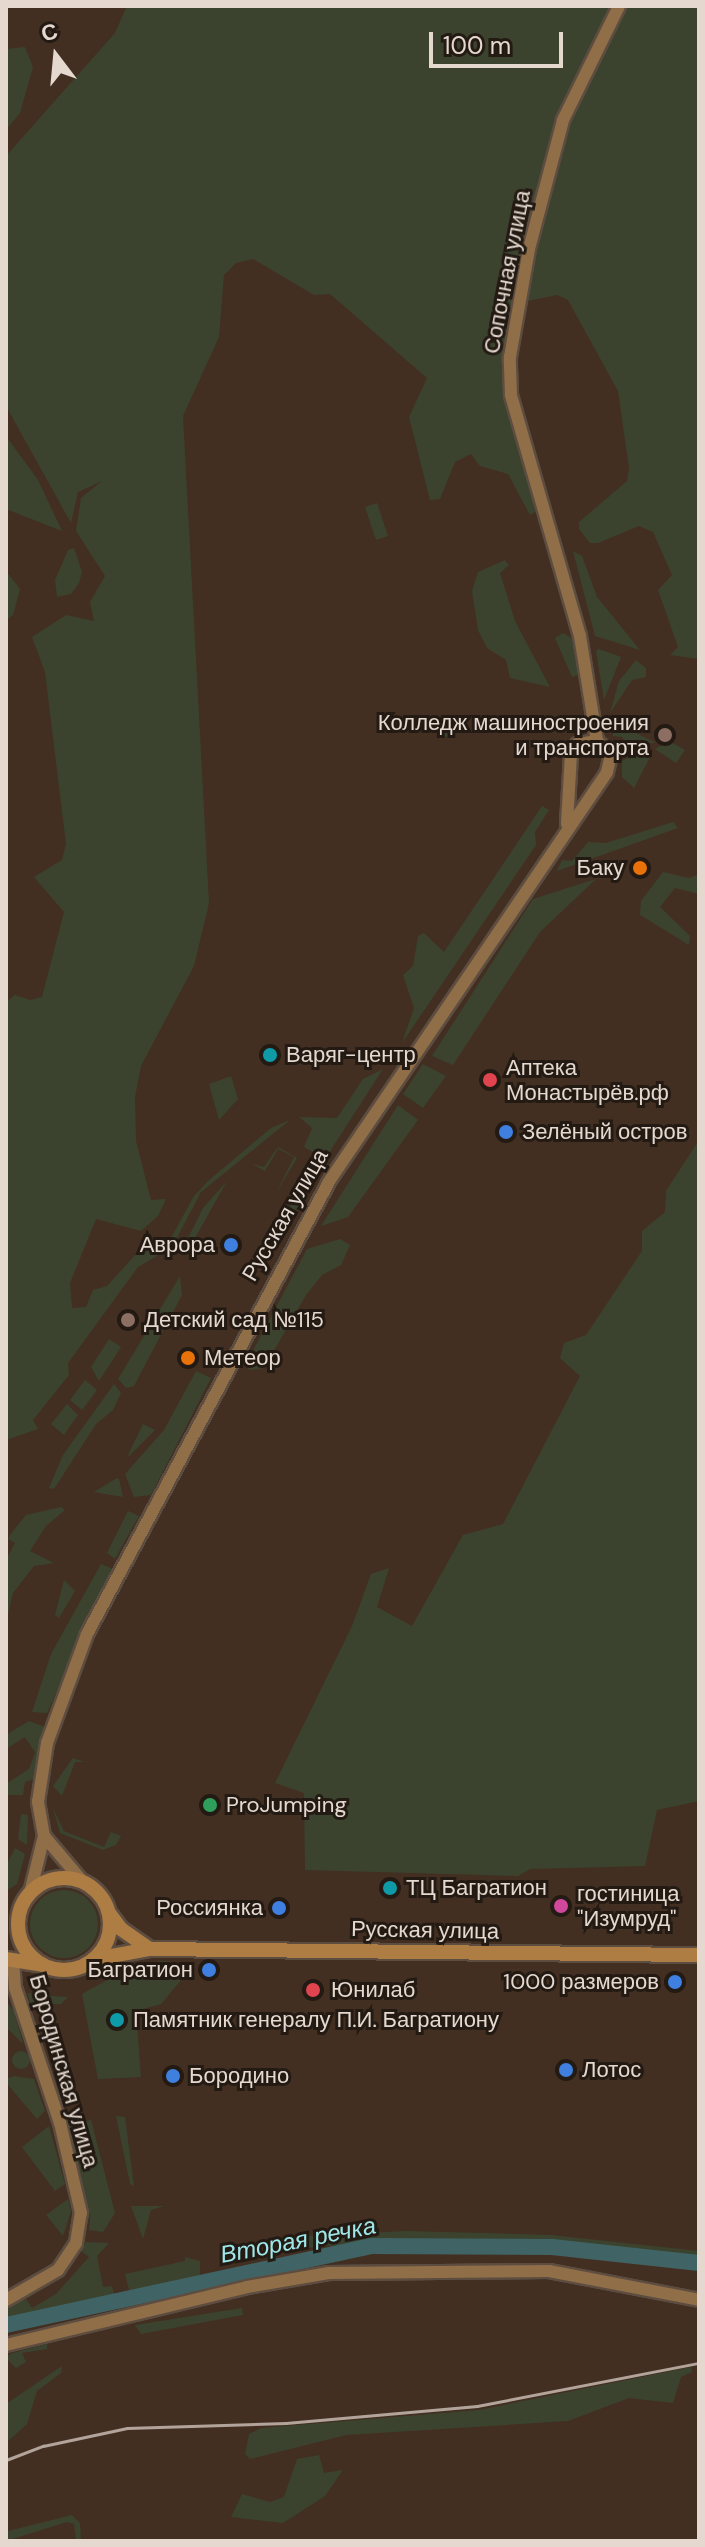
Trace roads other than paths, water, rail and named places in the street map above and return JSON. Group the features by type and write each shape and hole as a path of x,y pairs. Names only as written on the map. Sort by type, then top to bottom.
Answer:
{"main road":[{"name":"Сопочная улица","path":"597,741 580,636 511,395 510,357 529,249 563,120 619,6"},
{"name":"Русская улица","path":"30,1893 44,1836 39,1786 52,1721 121,1567 306,1219 567,824 610,766 611,755 597,741"},
{"path":"567,824 571,754 577,744 597,741"},
{"path":"44,1836 83,1882 98,1892 121,1929 150,1949"},
{"path":"6,1926 20,1912 30,1893 51,1880 83,1882"},
{"path":"20,1912 25,1948 43,1965"},
{"path":"10,1960 70,1969 95,1959 109,1936 109,1913"},
{"name":"Русская улица","path":"95,1959 150,1949 699,1955"},
{"name":"Бородинская улица","path":"6,2300 58,2270 76,2243 81,2213 57,2110 15,1988 10,1960"},
{"path":"6,2345 247,2287 329,2273 549,2271 699,2300"}],"waterway":[{"name":"Вторая речка","path":"6,2325 370,2246 552,2247 699,2263"}],"railway":[{"path":"6,2460 43,2446 127,2428 286,2423 477,2406 699,2363"}],"place":[{"name":"Колледж машиностроения и транспорта","path":"665,735"},
{"name":"Баку","path":"640,868"},
{"name":"Варяг-центр","path":"270,1055"},
{"name":"Аптека Монастырёв.рф","path":"490,1080"},
{"name":"Зелёный остров","path":"506,1132"},
{"name":"Аврора","path":"231,1245"},
{"name":"Детский сад №115","path":"128,1320"},
{"name":"Метеор","path":"188,1358"},
{"name":"ProJumping","path":"210,1805"},
{"name":"ТЦ Багратион","path":"390,1888"},
{"name":"гостиница \"Изумруд\"","path":"561,1906"},
{"name":"Россиянка","path":"279,1908"},
{"name":"Багратион","path":"209,1970"},
{"name":"1000 размеров","path":"675,1982"},
{"name":"Юнилаб","path":"313,1990"},
{"name":"Памятник генералу П.И. Багратиону","path":"117,2020"},
{"name":"Лотос","path":"566,2070"},
{"name":"Бородино","path":"173,2076"}]}
